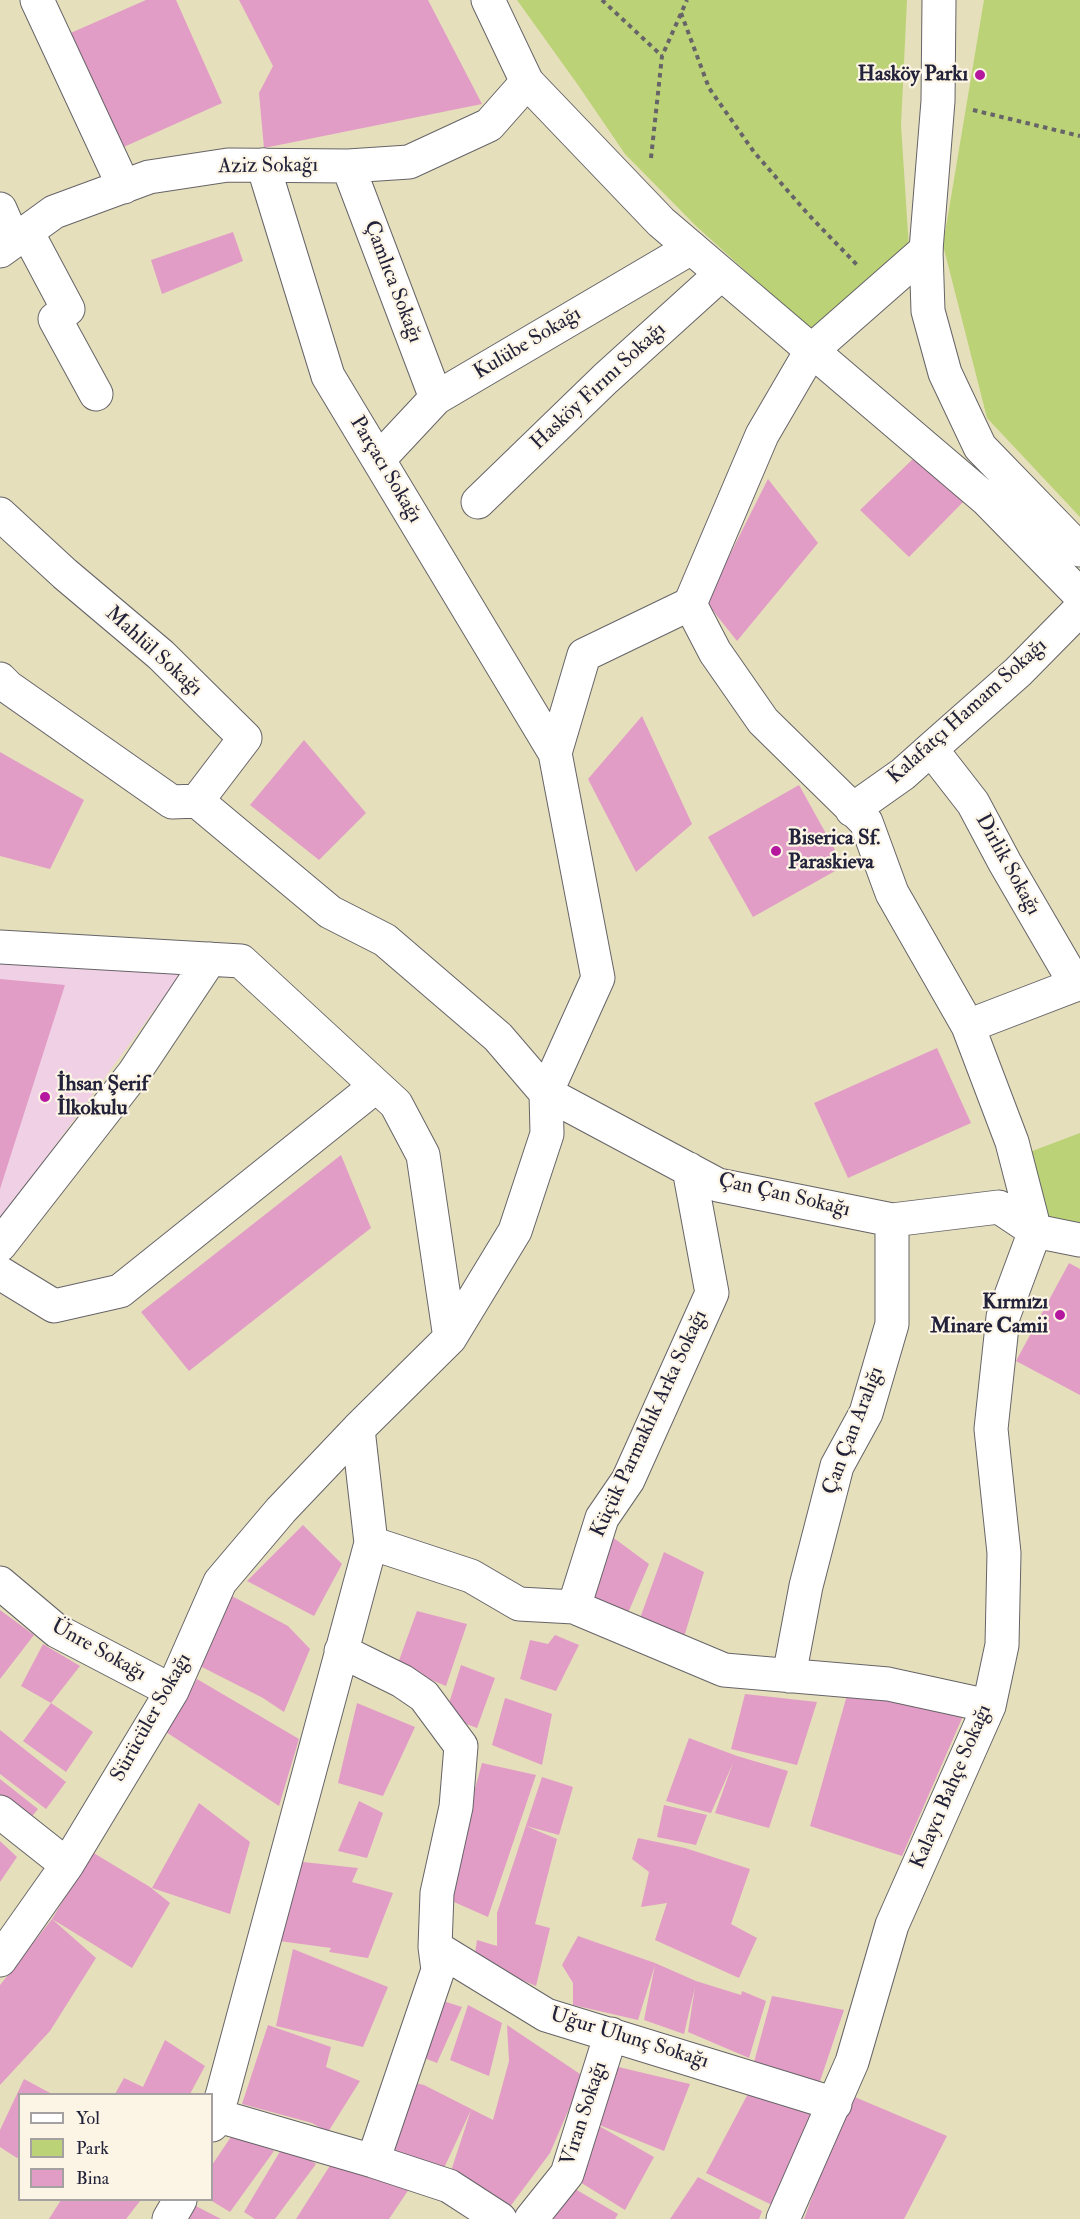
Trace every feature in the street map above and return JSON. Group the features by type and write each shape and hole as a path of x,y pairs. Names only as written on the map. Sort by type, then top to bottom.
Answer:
{"street":[{"path":"37,0 124,187"},
{"path":"488,0 527,82 646,206 721,274 987,500 1080,595"},
{"path":"939,0 938,101 926,250 928,311 945,373 980,447 1080,550"},
{"name":"Aziz Sokağı","path":"14,241 54,213 149,177 228,165 348,166 409,162 489,125 527,82"},
{"name":"Parçacı Sokağı","path":"263,165 328,376 555,753"},
{"name":"Çamlıca Sokağı","path":"348,166 436,398"},
{"path":"0,209 14,241 68,309 55,319 96,394"},
{"name":"Kulübe Sokağı","path":"378,459 436,398 691,248"},
{"path":"3,688 172,802 197,801 330,912 385,940 498,1037 546,1093 598,978 555,753 584,655 690,604 762,435 811,351 926,250"},
{"name":"Hasköy Fırını Sokağı","path":"478,502 605,379 721,274"},
{"name":"Mahlül Sokağı","path":"0,514 65,574 161,656 245,738 197,801"},
{"path":"690,604 715,652 763,721 866,822 892,893 968,1026 1012,1142 1035,1231 1080,1240"},
{"name":"Kalafatçı Hamam Sokağı","path":"852,810 903,774 1018,672 1080,609"},
{"name":"Dirlik Sokağı","path":"931,749 973,803 1005,863 1078,984"},
{"path":"0,947 241,961 396,1104 423,1155 450,1338"},
{"path":"0,1245 134,1073 210,959"},
{"path":"968,1026 1078,984"},
{"path":"0,1273 54,1306 120,1291 376,1086"},
{"name":"Çan Çan Sokağı","path":"546,1093 718,1185 892,1220 999,1208 1035,1231"},
{"name":"Sürücüler Sokağı","path":"0,1960 67,1865 172,1691 220,1582 281,1510 358,1429 450,1338 515,1231 547,1134 546,1093"},
{"name":"Küçük Parmaklık Arka Sokağı","path":"574,1607 602,1518 628,1480 712,1293 689,1169"},
{"name":"Çan Çan Aralığı","path":"789,1676 806,1586 837,1466 866,1413 892,1324 892,1220"},
{"name":"Kalaycı Bahçe Sokağı","path":"783,2219 852,2062 892,1925 989,1706 1002,1645 1004,1552 991,1429 1003,1317 1035,1231"},
{"path":"358,1429 371,1543 222,2096 213,2120 373,2161 449,2187 500,2219"},
{"path":"371,1543 471,1576 519,1604 574,1607 724,1670 888,1684 989,1706"},
{"name":"Ünre Sokağı","path":"2,1588 57,1631 172,1691"},
{"path":"341,1651 402,1681 424,1696 461,1746 456,1807 437,1893 435,1947 438,1970 373,2161"},
{"path":"0,1812 67,1865"},
{"name":"Uğur Ulunç Sokağı","path":"435,1947 546,2015 835,2104"},
{"name":"Viran Sokağı","path":"531,2219 567,2174 610,2034"},
{"path":"169,2219 179,2201"}],"path":[{"path":"602,0 662,56"},
{"path":"646,206 662,56 687,0"},
{"path":"681,13 709,88 754,152 807,213 880,290"},
{"path":"938,101 1080,136"}],"shaded area":[{"name":"İhsan Şerif İlkokulu","path":"0,959 182,972 0,1221"}],"green space":[{"path":"517,0 907,0 901,125 910,264 823,341 696,226 625,154"},
{"path":"984,0 1080,0 1080,517 987,418 943,245"},
{"path":"1080,1133 1080,1228 1048,1223 1027,1153"}],"building":[{"path":"146,0 176,0 222,103 117,150 66,35"},
{"path":"239,0 428,0 482,104 264,148 259,93 273,66"},
{"path":"233,232 243,261 162,294 151,260"},
{"path":"916,456 964,501 909,557 860,510"},
{"path":"768,479 818,543 737,641 706,602"},
{"path":"642,716 692,824 636,872 588,779"},
{"path":"304,740 366,813 319,860 250,805"},
{"path":"0,752 84,800 50,869 0,856"},
{"name":"Biserica Sf. Paraskieva","path":"799,785 844,866 753,917 708,837"},
{"path":"0,979 65,985 0,1189"},
{"path":"937,1048 971,1123 848,1178 814,1103"},
{"path":"341,1155 371,1228 189,1371 141,1312"},
{"name":"Kırmızı Minare Camii","path":"1069,1263 1080,1269 1080,1395 1016,1361"},
{"path":"303,1525 342,1564 314,1616 247,1581"},
{"path":"607,1533 649,1564 628,1613 578,1592"},
{"path":"664,1552 704,1572 683,1640 639,1621"},
{"path":"230,1595 288,1626 310,1649 284,1712 263,1698 192,1662"},
{"path":"0,1610 34,1635 0,1679"},
{"path":"417,1611 467,1624 446,1686 397,1666"},
{"path":"555,1635 579,1645 556,1691 520,1679 530,1640 548,1644"},
{"path":"43,1644 80,1666 51,1703 21,1686"},
{"path":"461,1665 495,1678 477,1728 445,1716"},
{"path":"197,1679 299,1739 279,1806 166,1732"},
{"path":"851,1681 966,1709 902,1856 810,1826"},
{"path":"745,1694 817,1702 797,1765 731,1749"},
{"path":"505,1698 552,1714 542,1765 492,1745"},
{"path":"51,1703 93,1732 66,1772 23,1741"},
{"path":"357,1703 415,1727 383,1796 338,1783"},
{"path":"0,1730 66,1782 46,1809 0,1774"},
{"path":"689,1738 737,1756 788,1771 769,1828 715,1813 733,1763 711,1813 666,1801"},
{"path":"482,1763 536,1775 488,1917 445,1898"},
{"path":"542,1777 573,1787 559,1835 526,1826 557,1839 535,1924 550,1928 536,1986 474,1960 477,1940 497,1946 497,1913"},
{"path":"0,1779 38,1809 25,1825 0,1806"},
{"path":"359,1801 383,1813 367,1858 338,1851"},
{"path":"199,1803 250,1842 230,1914 152,1888"},
{"path":"664,1805 707,1815 696,1845 657,1837"},
{"path":"638,1838 685,1848 750,1869 731,1924 757,1938 739,1978 655,1940 667,1903 641,1907 649,1872 632,1859"},
{"path":"0,1841 17,1857 0,1882"},
{"path":"92,1852 150,1887 170,1903 132,1968 52,1919"},
{"path":"294,1861 358,1868 352,1882 393,1893 368,1958 329,1952 331,1948 272,1940"},
{"path":"52,1919 96,1958 50,2031 0,2085 0,1985"},
{"path":"578,1936 655,1963 696,1981 741,1995 742,1991 766,2001 749,2058 688,2032 695,1987 684,2034 644,2020 655,1965 638,2020 573,2005 573,1983 562,1965"},
{"path":"293,1949 388,1987 363,2047 276,2026"},
{"path":"772,1996 844,2010 819,2084 754,2062"},
{"path":"440,2000 462,2007 437,2063 419,2056"},
{"path":"468,2005 502,2023 489,2076 450,2060"},
{"path":"268,2025 331,2047 326,2067 360,2081 328,2132 312,2123 242,2104"},
{"path":"507,2025 583,2076 550,2153 509,2208 450,2174 471,2110 444,2168 401,2155 383,2144 406,2081 424,2085 493,2120 509,2061"},
{"path":"165,2040 205,2066 191,2093 116,2093 124,2078 143,2087"},
{"path":"610,2065 690,2084 664,2151 592,2122 654,2157 625,2210 567,2174"},
{"path":"24,2079 50,2093 18,2093 17,2158 0,2147 0,2130"},
{"path":"751,2088 815,2114 772,2205 706,2173"},
{"path":"850,2095 947,2136 904,2219 804,2219"},
{"path":"235,2131 274,2151 230,2212 212,2201 213,2164"},
{"path":"285,2143 316,2164 275,2219 255,2219 244,2212"},
{"path":"331,2164 409,2189 389,2219 296,2219"},
{"path":"698,2177 762,2211 759,2219 670,2219"},
{"path":"570,2186 618,2214 615,2219 541,2219"},
{"path":"60,2201 140,2201 126,2219 49,2219"},
{"path":"194,2205 221,2219 184,2219"}],"place":[{"name":"Hasköy Parkı","path":"980,75"},
{"name":"Biserica Sf. Paraskieva","path":"776,851"},
{"name":"İhsan Şerif İlkokulu","path":"45,1097"},
{"name":"Kırmızı Minare Camii","path":"1060,1315"}]}
